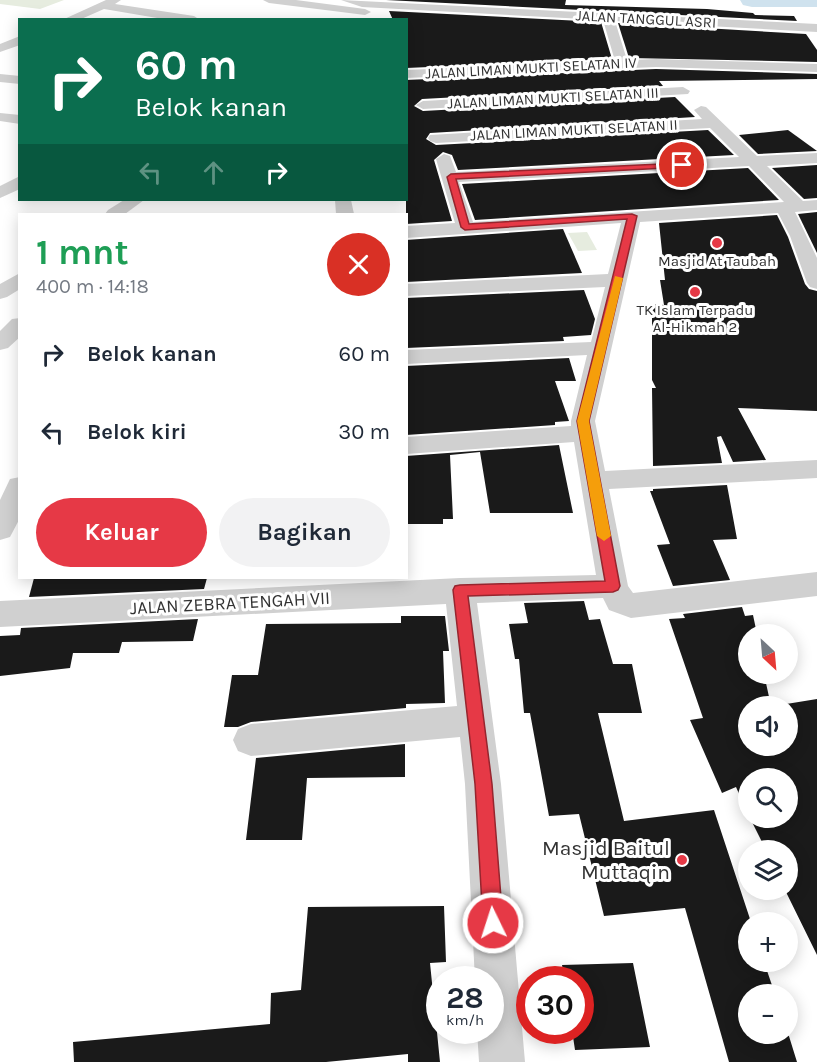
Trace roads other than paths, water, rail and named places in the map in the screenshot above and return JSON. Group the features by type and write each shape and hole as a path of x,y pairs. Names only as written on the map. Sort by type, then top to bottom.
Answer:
{"street":[{"path":"72,18 115,0"},
{"path":"269,0 403,9"},
{"path":"347,0 403,9"},
{"path":"101,5 152,17"},
{"name":"JALAN TANGGUL ASRI","path":"403,9 817,28"},
{"path":"608,17 622,64"},
{"path":"710,22 719,39"},
{"path":"2,46 18,41"},
{"name":"JALAN LIMAN MUKTI SELATAN IV","path":"420,102 622,64 731,60 817,68"},
{"path":"656,63 791,206 808,236 817,283"},
{"path":"0,78 18,80"},
{"name":"JALAN LIMAN MUKTI SELATAN III","path":"420,102 682,91"},
{"path":"420,102 451,177 465,227"},
{"name":"JALAN LIMAN MUKTI SELATAN II","path":"420,102 713,123"},
{"path":"0,117 18,120"},
{"path":"451,177 817,158"},
{"path":"0,175 18,180"},
{"path":"0,193 18,181"},
{"path":"116,213 134,201"},
{"path":"408,232 817,205"},
{"path":"632,216 583,421 613,586 622,604 631,606 817,584"},
{"path":"0,293 18,280"},
{"path":"408,290 618,280"},
{"path":"0,343 18,326"},
{"path":"408,357 602,348"},
{"path":"408,446 585,433"},
{"path":"593,481 817,470"},
{"path":"0,477 18,475"},
{"path":"0,530 18,490"},
{"name":"JALAN ZEBRA TENGAH VII","path":"0,614 286,601 460,590 613,586"},
{"path":"460,590 483,784 502,1062"},
{"path":"251,740 476,720"}],"waterway":[{"path":"752,0 817,0"}],"place":[{"name":"Masjid At Taubah","path":"717,243"},
{"name":"TK Islam Terpadu Al-Hikmah 2","path":"695,292"},
{"name":"Masjid Baitul Muttaqin","path":"682,860"}]}
